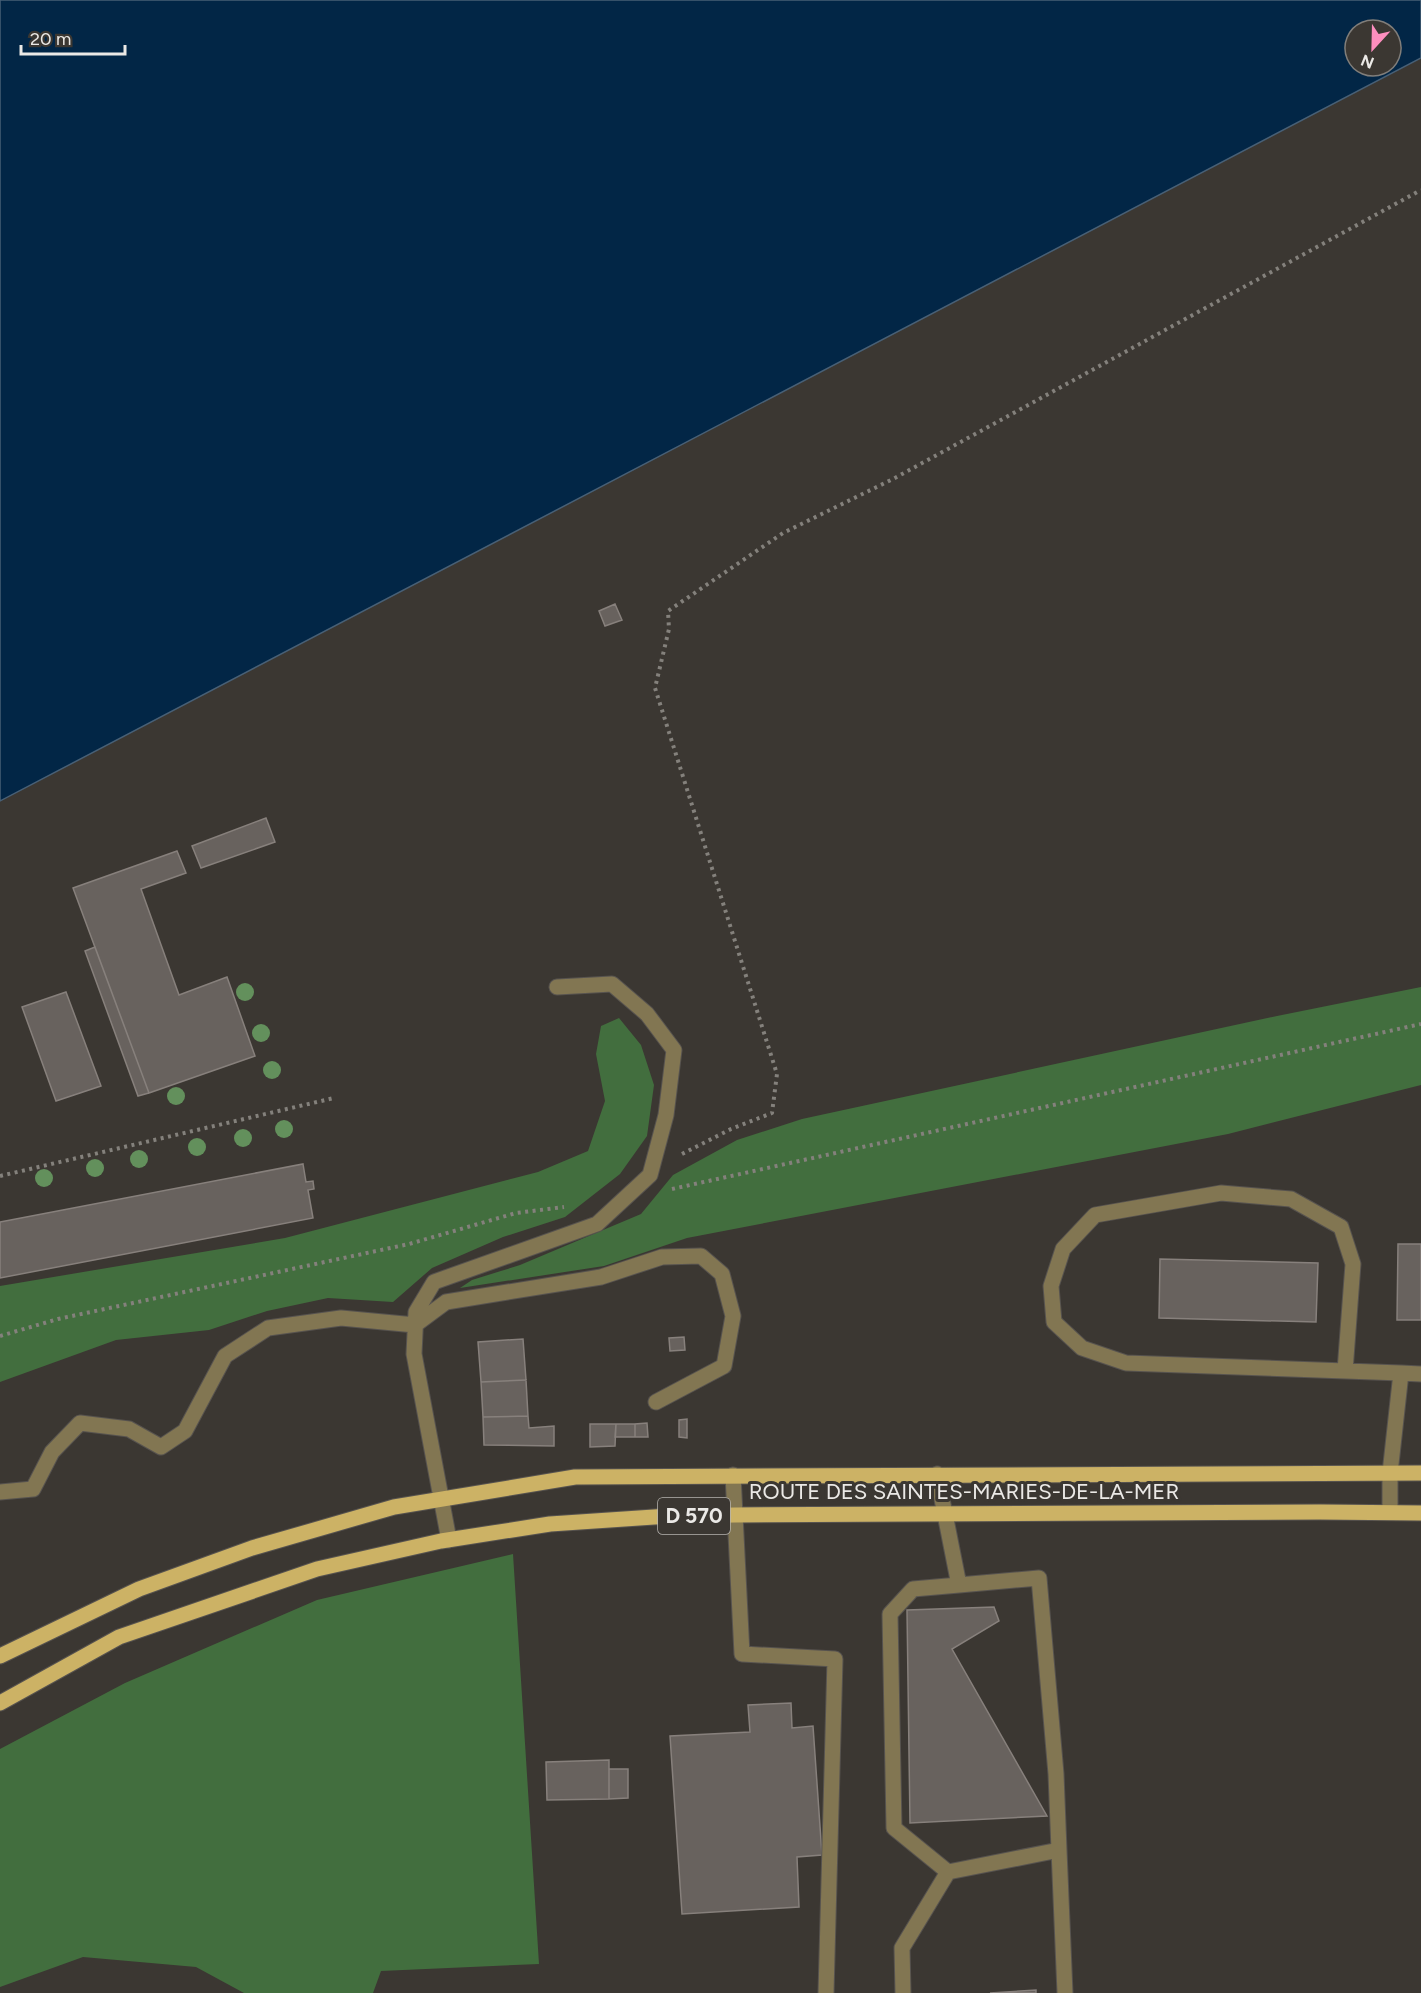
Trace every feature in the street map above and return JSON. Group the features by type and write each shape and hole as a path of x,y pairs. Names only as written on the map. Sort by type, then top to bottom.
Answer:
{"main road":[{"name":"ROUTE DES SAINTES-MARIES-DE-LA-MER","path":"0,1656 139,1589 252,1548 394,1507 575,1477 1421,1473"},
{"name":"ROUTE DES SAINTES-MARIES-DE-LA-MER","path":"0,1703 119,1637 317,1569 449,1540 550,1524 669,1516 735,1515 1421,1513"}],"lane":[{"path":"449,1540 414,1354 416,1312 434,1282 597,1224 650,1175 666,1115 674,1050 647,1014 612,984 557,987"},
{"path":"1345,1371 1353,1264 1341,1227 1291,1199 1221,1193 1095,1215 1063,1249 1051,1286 1054,1322 1082,1348 1126,1363 1421,1374"},
{"path":"0,1492 33,1489 52,1452 80,1423 129,1429 161,1447 185,1431 225,1356 268,1328 341,1318 415,1325 446,1302 602,1277 662,1257 700,1256 722,1274 733,1316 724,1366 656,1402"},
{"path":"1390,1512 1390,1473 1401,1373"},
{"path":"937,1474 959,1585"},
{"path":"733,1475 742,1654 835,1659 826,1993"},
{"path":"948,1872 894,1828 890,1614 913,1589 1039,1578 1056,1774 1065,1993"},
{"path":"903,1993 902,1948 948,1872 1059,1850"}],"path":[{"path":"652,1169 731,1129 772,1113 777,1074 655,688 669,629 668,611 783,533 893,479 1421,190"},
{"path":"703,1182 1421,1024"},
{"path":"0,1176 334,1098"},
{"path":"0,1336 58,1319 409,1244"}],"green space":[{"path":"1421,987 1421,1085 1228,1134 687,1238 604,1266 460,1288 472,1280 520,1265 641,1214 673,1175 737,1140 802,1119"},
{"path":"619,1018 641,1045 654,1085 647,1136 620,1174 565,1217 503,1237 432,1268 393,1302 328,1298 267,1311 209,1330 116,1340 0,1382 0,1286 285,1238 538,1172 588,1151 605,1101 596,1054 601,1026"},
{"path":"513,1554 539,1964 381,1971 373,1993 244,1993 196,1967 83,1957 0,1987 0,1749 125,1683 317,1600"}],"water":[{"path":"0,0 1421,0 1421,58 1403,67 1403,18 1343,18 1343,78 1383,78 0,801"}],"building":[{"path":"615,604 622,620 605,626 599,611"},
{"path":"266,818 275,842 201,868 192,846"},
{"path":"177,851 186,873 141,889 179,995 227,977 255,1056 149,1093 73,888"},
{"path":"95,947 149,1093 138,1096 85,951"},
{"path":"66,992 101,1086 56,1101 22,1007"},
{"path":"303,1164 306,1182 313,1181 314,1189 308,1190 313,1218 0,1278 0,1222"},
{"path":"1398,1244 1421,1244 1421,1320 1397,1320"},
{"path":"1160,1259 1318,1263 1316,1322 1159,1318"},
{"path":"684,1337 685,1350 670,1351 669,1338"},
{"path":"523,1339 526,1380 481,1382 478,1342"},
{"path":"526,1380 528,1416 483,1417 481,1382"},
{"path":"528,1416 529,1428 554,1426 554,1446 484,1445 483,1417"},
{"path":"687,1419 687,1438 679,1437 679,1420"},
{"path":"647,1423 648,1437 635,1437 635,1424"},
{"path":"590,1424 616,1424 615,1446 590,1447"},
{"path":"616,1424 635,1424 635,1437 615,1437"},
{"path":"994,1607 999,1621 952,1649 1047,1816 910,1823 907,1610"},
{"path":"791,1703 792,1728 813,1726 822,1855 797,1857 799,1907 682,1914 670,1736 750,1732 748,1705"},
{"path":"609,1760 609,1799 547,1800 546,1762"},
{"path":"609,1769 628,1769 628,1798 609,1799"},
{"path":"1036,1990 1036,1993 990,1993"}]}
